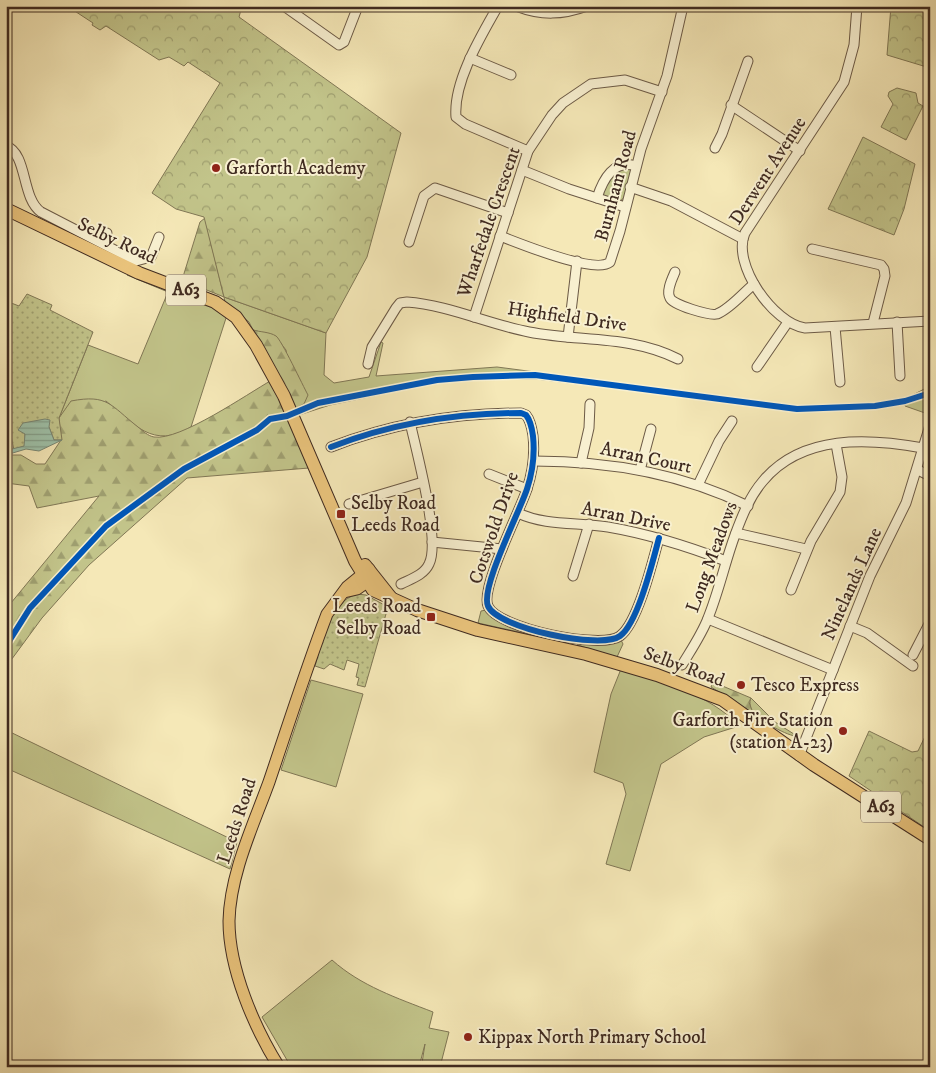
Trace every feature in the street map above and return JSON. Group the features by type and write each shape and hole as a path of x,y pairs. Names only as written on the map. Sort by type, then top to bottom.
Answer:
{"highway":[{"name":"Selby Road","path":"6,209 139,274 198,294 222,306 236,317 248,332 284,396 331,507 354,555 362,560 376,593 417,610 478,630 616,662 700,690 736,709 799,756 930,839"}],"main road":[{"name":"Leeds Road","path":"280,1067 262,1038 237,973 232,950 230,911 243,855 326,617 334,602 344,592 354,590 368,576"}],"street":[{"path":"284,6 338,45 344,42 358,6"},
{"path":"498,6 470,58 456,104 456,117 458,121 528,151"},
{"path":"516,6 550,14 570,12 588,6"},
{"name":"Burnham Road","path":"500,236 546,253 577,261 602,266 610,262 620,232 636,166 673,56 683,6"},
{"name":"Derwent Avenue","path":"788,322 754,284 744,261 742,251 743,239 844,82 854,45 857,6"},
{"path":"470,58 511,74"},
{"path":"715,148 722,134 731,105 742,84 748,61"},
{"name":"Wharfedale Crescent","path":"474,318 528,151 543,126 563,103 591,84 625,80 662,92"},
{"path":"731,105 800,151"},
{"path":"6,146 16,154 34,207 132,259 142,261 154,252 160,237"},
{"path":"597,198 604,181 613,170 623,164 636,166"},
{"path":"522,170 625,207"},
{"path":"409,242 424,196 435,188 508,213"},
{"path":"630,188 678,204 743,239"},
{"path":"104,244 107,233"},
{"path":"812,249 881,265 885,276 873,323"},
{"path":"568,337 577,261"},
{"path":"674,272 669,292 670,299 676,304 708,314 722,311 754,284"},
{"name":"Highfield Drive","path":"368,364 372,347 398,305 403,302 424,304 530,332 636,343 656,348 678,359"},
{"path":"758,367 788,322 805,328 930,321"},
{"path":"897,322 900,376"},
{"path":"835,327 840,382"},
{"path":"581,463 589,428 590,404"},
{"name":"Cotswold Drive","path":"331,447 410,422 483,413 524,413 530,420 534,461 527,489 502,549 488,590 487,604 490,610 515,623 545,634 602,641 615,638 628,626 643,591 659,538"},
{"path":"698,486 719,441 732,421"},
{"path":"401,584 422,574 432,557 432,542 423,482 410,422"},
{"name":"Ninelands Lane","path":"799,756 870,576 900,517 918,470 930,425"},
{"path":"640,470 651,429"},
{"name":"Long Meadows","path":"682,665 708,619 726,561 748,506 764,480 782,463 804,451 836,444 871,441 923,448"},
{"path":"791,590 806,550 840,492 842,477 836,444"},
{"name":"Arran Court","path":"534,461 581,463 640,470 698,486 748,506"},
{"path":"918,470 930,476"},
{"path":"489,474 527,489"},
{"path":"349,504 423,482"},
{"name":"Arran Drive","path":"518,513 542,521 589,524 659,538 726,561"},
{"path":"572,576 589,524"},
{"path":"736,534 806,550"},
{"path":"432,542 502,549"},
{"path":"708,619 833,670"},
{"path":"913,655 928,633 930,622"},
{"path":"850,626 867,633 913,666"}],"green space":[{"name":"Garforth Academy","path":"67,6 242,6 239,17 401,133 367,257 326,333 224,297 204,217 176,209 152,193 220,83 188,62 184,66 169,57 159,60 106,26 100,30 92,25 93,23"},
{"path":"891,6 930,6 930,68 887,55"},
{"path":"897,88 916,93 918,103 923,106 906,140 881,127 893,104 888,96 889,92"},
{"path":"863,137 915,164 904,209 894,235 828,209"},
{"path":"623,166 630,169 631,172 625,197 620,201 605,198 602,195 606,181"},
{"path":"205,218 224,297 182,280 200,222"},
{"path":"129,274 192,296 227,315 191,427 178,433 166,436 155,435 145,431 106,401 59,418 88,345 138,364 168,292 127,275"},
{"path":"27,294 52,305 50,310 93,332 59,418 62,440 54,440 49,427 25,434 25,446 14,450 11,436 6,435 6,301 19,306"},
{"path":"224,297 326,333 324,375 334,383 369,377 381,342 383,343 376,376 497,367 604,381 603,387 536,379 470,379 426,385 330,405 299,415 296,408 300,407 298,376 287,358 286,350 275,336 253,330 249,322 225,302"},
{"path":"253,330 271,334 279,339 308,395 304,404 296,408"},
{"path":"272,380 309,468 187,478 89,565 42,618 6,667 6,609 99,496 37,508 29,486 6,483 6,455 21,455 36,464 45,464 61,440 59,418 71,401 83,399 101,400 114,407 148,434 154,437 166,436 196,424"},
{"path":"930,386 930,401 925,413 905,406 905,399"},
{"path":"357,594 366,595 388,607 365,687 357,685 359,678 356,677 359,664 347,660 344,670 330,664 324,669 315,666 324,634 333,614 339,605"},
{"path":"486,610 537,636 478,623 481,611"},
{"path":"621,640 623,644 617,657 577,645 600,644"},
{"path":"621,669 668,684 699,697 714,705 739,726 704,737 661,764 630,871 606,864 626,794 623,783 594,772 611,694"},
{"path":"311,680 363,694 336,787 281,770"},
{"path":"713,682 751,698 749,702 753,713 711,687"},
{"path":"751,698 775,722 797,736 781,731 756,716 752,712"},
{"path":"930,726 930,831 849,776 869,731 912,752 918,751"},
{"path":"6,730 237,842 230,869 6,768"},
{"path":"332,960 367,984 433,1012 429,1028 449,1032 440,1067 422,1063 425,1044 419,1067 291,1067 262,1017"}],"shaded area":[{"path":"45,419 50,420 49,427 54,440 62,440 39,451 26,449 6,455 6,435 11,436 12,449 24,446 25,434 18,430 23,423"}],"cycle path":[{"path":"6,646 30,608 106,526 184,469 257,430 270,419 287,416 318,403 437,380 535,375 797,409 875,406 905,401 930,393"},
{"path":"331,447 377,432 448,417 496,413 521,413 526,415 531,425 534,443 531,476 495,567 487,597 488,606 495,614 529,629 572,638 593,640 609,640 620,636 627,629 639,605 659,538"}],"place":[{"name":"Garforth Academy","path":"216,168"},
{"name":"Selby Road Leeds Road","path":"341,514"},
{"name":"Leeds Road Selby Road","path":"431,617"},
{"name":"Tesco Express","path":"741,685"},
{"name":"Garforth Fire Station (station A-23)","path":"843,731"},
{"name":"Kippax North Primary School","path":"468,1037"}]}
